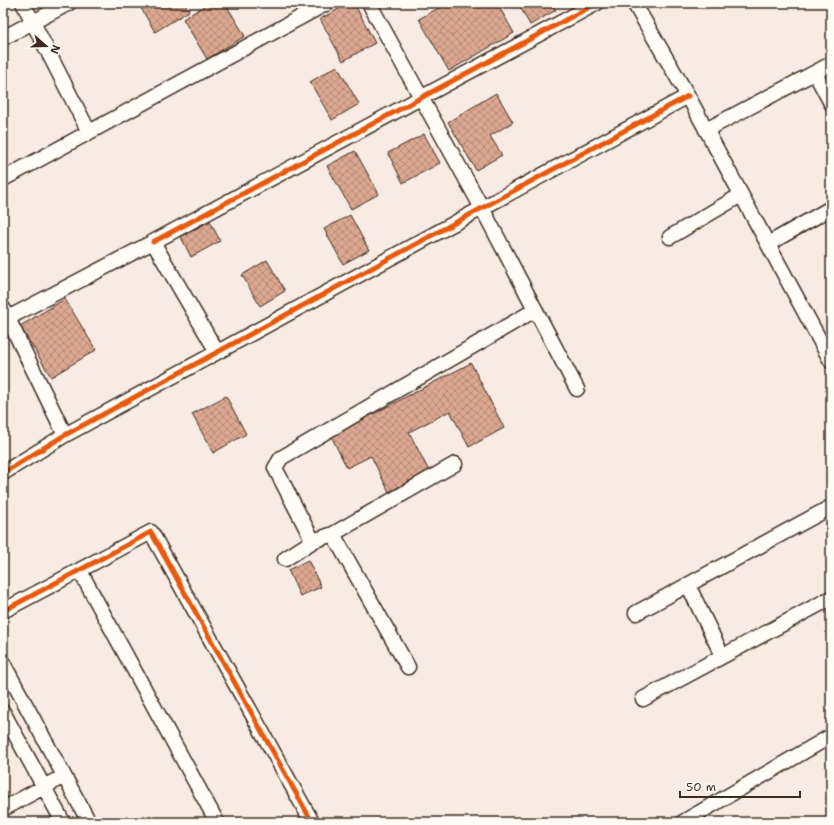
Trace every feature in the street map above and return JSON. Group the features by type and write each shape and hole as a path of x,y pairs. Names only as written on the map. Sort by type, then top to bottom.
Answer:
{"street":[{"path":"23,3 89,132"},
{"path":"3,38 69,3"},
{"path":"3,179 327,3"},
{"path":"369,3 482,208 577,389"},
{"path":"65,435 6,313 153,242 597,3"},
{"path":"634,3 688,96 831,361"},
{"path":"706,130 831,64"},
{"path":"815,73 831,103"},
{"path":"3,473 65,435 688,96"},
{"path":"670,237 741,195"},
{"path":"768,244 831,208"},
{"path":"153,242 217,352"},
{"path":"313,541 275,468 281,458 535,310"},
{"path":"285,559 313,541 333,534 455,464"},
{"path":"636,613 831,507"},
{"path":"3,611 151,532 312,822"},
{"path":"333,534 408,667"},
{"path":"80,571 217,822"},
{"path":"688,585 722,656"},
{"path":"643,699 831,598"},
{"path":"3,663 89,822"},
{"path":"3,712 63,822"},
{"path":"683,822 831,736"},
{"path":"3,809 64,776"}],"building":[{"path":"138,3 184,3 189,11 155,32"},
{"path":"209,3 225,3 245,36 207,59 183,19"},
{"path":"350,3 354,3 375,43 343,61 320,19"},
{"path":"447,3 497,3 514,33 449,71 419,19"},
{"path":"518,3 551,3 556,10 530,25"},
{"path":"337,66 359,104 332,120 310,82"},
{"path":"496,93 513,122 490,136 502,155 476,170 448,122"},
{"path":"424,134 440,163 403,183 388,153"},
{"path":"355,151 379,194 351,209 327,166"},
{"path":"350,215 369,250 343,264 324,229"},
{"path":"210,221 220,241 191,257 181,237"},
{"path":"267,260 285,291 260,306 242,275"},
{"path":"65,299 96,350 51,377 20,326"},
{"path":"471,363 504,428 469,447 450,411 409,432 429,471 389,492 371,456 347,468 331,436"},
{"path":"226,396 246,434 213,453 192,414"},
{"path":"308,560 321,587 300,596 288,570"}],"cycle path":[{"path":"153,242 597,3"},
{"path":"3,473 65,435 688,96"},
{"path":"3,611 151,532 312,822"}]}
